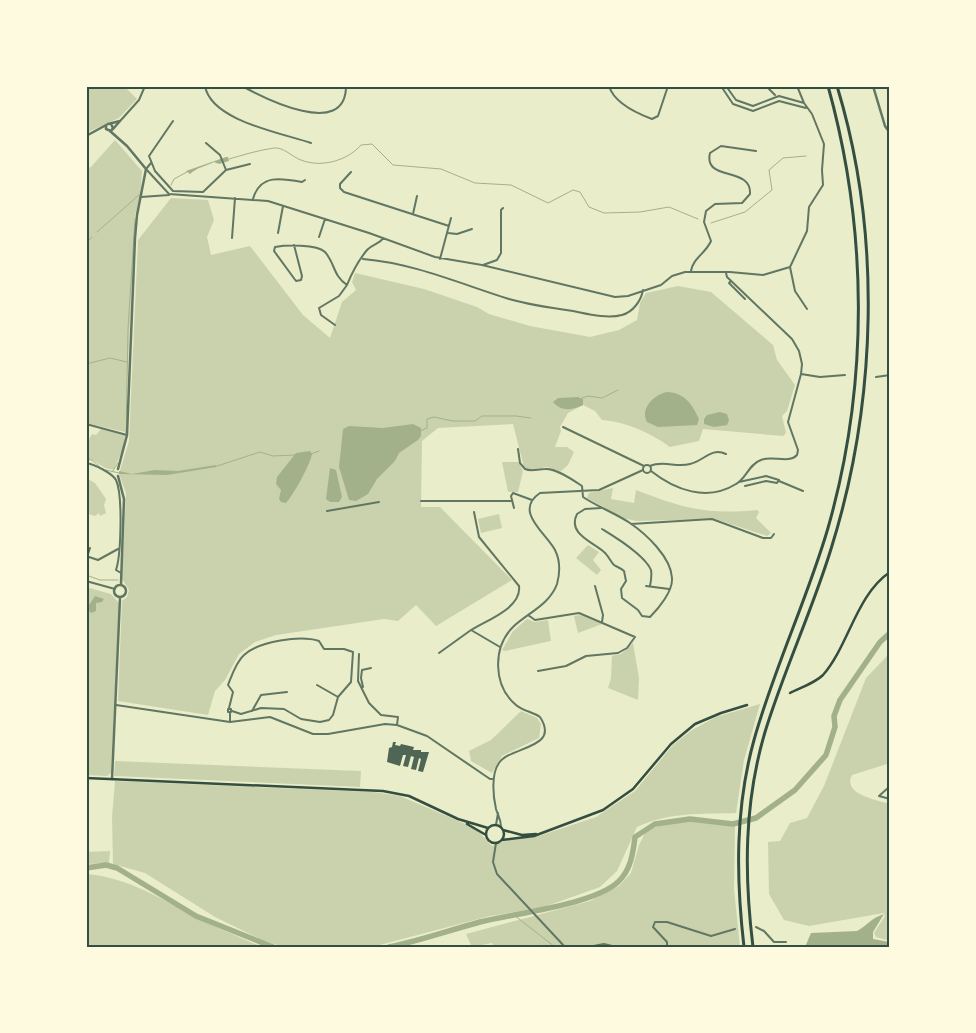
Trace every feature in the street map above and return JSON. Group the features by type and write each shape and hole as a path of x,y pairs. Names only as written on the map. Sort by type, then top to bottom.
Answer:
{"highway":[{"path":"744,947 738,859 740,818 748,763 762,713 816,570 829,526 848,442 854,390 859,295 857,253 847,169 828,86"},
{"path":"754,947 746,856 757,765 774,705 816,595 838,527 852,463 864,390 868,292 863,220 850,134 837,86"}],"main road":[{"path":"790,693 822,676 839,650 865,602 890,572"},
{"path":"86,778 383,791 409,796 464,822 486,836 491,842 496,843 502,840 543,833 603,810 633,790 670,744 695,724 747,705"},
{"path":"464,822 488,828 496,825 502,829 522,835 543,833"},
{"path":"486,836 488,828"},
{"path":"502,829 502,840"}],"street":[{"path":"98,130 108,131 113,129 139,100 145,86"},
{"path":"205,86 209,99 232,116 293,139 311,143"},
{"path":"242,86 288,108 311,113 328,112 338,106 344,97 346,86"},
{"path":"609,86 614,98 635,112 653,119 658,116 668,86"},
{"path":"721,86 733,104 753,111 759,111 777,101 808,109"},
{"path":"726,86 736,100 753,106 776,96"},
{"path":"766,86 776,96 804,103"},
{"path":"797,86 824,144 823,185 809,207 807,231 790,267 795,291 807,309"},
{"path":"873,86 885,126 890,133"},
{"path":"776,96 777,101"},
{"path":"86,136 120,121"},
{"path":"173,121 150,155 150,164 169,189 177,192 203,192 226,170 250,164"},
{"path":"111,124 117,137"},
{"path":"106,126 108,131 117,137 170,194"},
{"path":"206,143 222,158 226,170"},
{"path":"691,272 694,262 711,242 704,222 706,211 715,204 740,204 750,194 749,184 745,180 713,168 710,162 710,154 721,146 756,151"},
{"path":"120,598 125,595 126,589 121,584 120,573 124,499 118,469 128,435 137,215 146,169 150,164"},
{"path":"351,172 340,184 342,191 449,226"},
{"path":"253,199 258,187 269,180 279,178 302,182 305,180"},
{"path":"142,197 170,194 253,199 325,219 440,258 482,265 610,296 628,296 661,285 678,273 726,272 763,275 790,267"},
{"path":"413,214 417,196"},
{"path":"232,238 235,198"},
{"path":"278,233 283,206"},
{"path":"482,265 497,260 501,253 501,210 503,208"},
{"path":"440,258 451,218"},
{"path":"319,238 325,219"},
{"path":"447,233 457,234 472,229"},
{"path":"335,325 321,315 319,308 322,304 340,296 347,285 353,267 363,259 368,248 381,242 383,238"},
{"path":"294,246 302,274 301,280 298,282 273,250 275,247 294,246 324,251 336,276 347,285"},
{"path":"363,259 376,259 411,268 523,302 597,315 620,316 627,313 637,303 642,290"},
{"path":"726,272 731,281 796,345 801,358 801,374 788,422 798,447 798,455 792,459 761,460 754,464 739,482"},
{"path":"731,281 729,283 745,299"},
{"path":"801,374 820,377 845,375"},
{"path":"876,378 890,375"},
{"path":"86,424 128,435"},
{"path":"563,428 644,468 648,473 650,471 667,484 690,492 713,492 739,482 766,476 778,478 780,481 803,491"},
{"path":"518,449 520,463 525,469 531,471 547,468 580,485 583,497 631,524 648,538 664,558 672,578 663,601 648,618 642,616 638,610 623,600 620,592 626,582 626,574 604,552 583,538 575,522 581,511 601,508"},
{"path":"502,829 494,779 498,764 501,760 537,743 543,738 544,727 540,717 518,706 508,694 497,667 500,647 513,627 552,594 557,582 559,566 555,551 530,517 532,500 540,493 546,492 607,488 650,466 663,463 690,464 714,452 726,454"},
{"path":"86,463 112,475 119,488 116,570 120,573"},
{"path":"650,466 650,471"},
{"path":"745,486 762,481 777,483 780,481"},
{"path":"514,508 511,495 514,493 532,500"},
{"path":"421,501 512,501"},
{"path":"327,511 379,502"},
{"path":"439,653 471,630 512,605 520,591 517,581 480,537 474,512"},
{"path":"631,524 712,519 763,538 771,538 774,534"},
{"path":"602,529 625,544 648,565 651,574 650,586"},
{"path":"90,548 87,557 98,560 118,549"},
{"path":"86,580 99,586 115,589"},
{"path":"115,589 121,584"},
{"path":"595,586 603,615 602,622"},
{"path":"646,586 669,589"},
{"path":"115,589 115,594 120,598"},
{"path":"112,779 120,598"},
{"path":"528,615 535,620 578,613 635,637 627,648 618,653 586,656 566,666 538,671"},
{"path":"471,630 500,647"},
{"path":"300,638 319,641 324,649 344,649 353,652 352,678 338,697 333,715 324,722 301,718 284,709 261,708 241,714 227,711 233,690 228,685 244,655 270,643 300,638"},
{"path":"359,654 358,681 370,702 381,715 398,718 397,725"},
{"path":"362,687 362,670 371,668"},
{"path":"317,685 338,697"},
{"path":"252,711 261,695 287,692"},
{"path":"116,705 230,722 270,717 304,732 320,734 385,724 397,725 427,736 490,779 494,779"},
{"path":"230,722 231,712"},
{"path":"889,788 879,796 890,799"},
{"path":"496,825 498,813"},
{"path":"496,843 494,868 565,947"},
{"path":"667,947 667,942 653,927 655,922 667,922 711,936 735,929"},
{"path":"756,927 764,931 774,942 786,942"},
{"path":"588,947 604,944 616,947"}],"shaded area":[{"path":"86,86 124,86 137,99 119,118 86,133"},
{"path":"115,140 142,171 140,198 135,215 125,432 86,423 86,163 90,168"},
{"path":"228,157 229,161 219,164 214,162 190,174 186,171"},
{"path":"171,198 208,200 214,220 207,237 211,255 250,246 303,315 330,338 342,302 356,290 352,282 355,273 424,289 477,307 489,314 530,326 590,337 619,330 637,320 640,303 646,293 678,286 711,292 773,345 777,360 795,385 787,411 782,416 786,433 783,436 703,429 699,441 670,447 638,429 602,420 595,411 583,405 568,413 560,427 561,431 555,447 567,447 574,452 568,465 560,472 547,467 530,470 524,467 513,424 438,428 422,441 421,507 440,507 512,580 436,626 416,605 398,621 384,619 276,635 255,642 239,654 225,680 215,691 208,715 118,701 122,601 127,597 129,590 122,579 126,493 119,474 129,441 138,240"},
{"path":"667,392 679,395 687,400 699,419 697,425 658,427 647,422 645,412 649,403 657,396"},
{"path":"578,397 583,399 583,405 571,409 563,409 553,402 558,398"},
{"path":"720,412 727,414 729,420 727,425 714,427 704,424 704,419 707,415"},
{"path":"413,424 421,428 421,436 418,440 399,453 395,461 377,479 368,494 356,501 349,500 339,467 343,429 349,426 383,428"},
{"path":"101,429 125,435 123,449 114,469 106,468 93,460 86,459 87,445 90,437 92,434 96,435"},
{"path":"310,451 312,454 311,459 305,472 286,503 281,502 279,499 281,490 276,484 277,477 296,453"},
{"path":"502,462 519,462 523,471 518,492 508,492"},
{"path":"216,465 216,467 167,475 119,474 119,471 132,474 155,470 178,471"},
{"path":"330,468 336,470 342,497 339,502 330,502 326,499"},
{"path":"86,478 95,483 106,499 104,505 106,513 100,516 99,513 95,516 89,514 86,516"},
{"path":"613,488 611,499 634,503 636,490 695,509 723,512 757,510 759,512 756,518 771,533 767,536 715,519 636,521 623,518 587,498 589,493"},
{"path":"499,514 502,528 481,533 478,519"},
{"path":"588,545 599,552 593,560 601,570 597,575 576,558"},
{"path":"86,587 111,594 119,603 111,773 107,776 86,775"},
{"path":"95,596 104,599 102,602 96,603 96,611 91,613 87,608"},
{"path":"580,615 602,624 578,633 574,616"},
{"path":"527,619 535,622 548,620 551,641 505,651 502,650 513,631"},
{"path":"633,643 639,678 638,700 608,688 611,678 612,656 621,654"},
{"path":"890,653 890,763 852,775 850,782 852,787 862,795 890,804 890,941 876,937 874,933 885,916 884,913 809,926 784,920 769,894 768,842 780,841 790,823 807,818 824,786 866,678"},
{"path":"760,704 744,760 736,813 673,816 637,827 617,871 600,887 544,907 490,916 372,947 284,947 264,941 215,917 145,873 113,864 112,817 115,781 373,792 400,796 470,826 479,832 492,846 508,840 539,836 596,817 635,791 673,745 692,730 716,717"},
{"path":"521,711 537,718 541,724 539,738 502,756 492,773 471,761 469,751 491,740"},
{"path":"115,761 361,771 360,787 114,776"},
{"path":"689,821 735,826 734,889 740,947 533,947 530,944 531,947 494,947 492,943 472,947 466,934 590,901 619,886 631,873 639,845 645,833 658,826"},
{"path":"110,851 109,863 86,864 86,852"},
{"path":"86,874 116,880 145,890 199,919 262,947 86,947"},
{"path":"884,914 873,932 873,939 889,942 890,947 805,947 811,933 857,931"}],"building":[{"path":"393,742 396,742 395,745 400,746 401,744 414,747 413,750 429,752 423,772 418,771 421,759 419,758 416,770 411,769 414,757 411,756 408,767 403,766 406,755 403,755 400,766 387,762 389,748 392,747"}],"waterway":[{"path":"229,159 278,148 301,160 325,163 341,159 361,145 372,144 393,165 441,169 475,183 511,185 548,203 573,190 580,192 589,207 604,213 640,212 669,207 698,219"},
{"path":"711,223 745,212 772,190 769,170 783,158 806,156"},
{"path":"171,185 174,179 187,172"},
{"path":"97,232 139,195"},
{"path":"126,433 128,329 135,219"},
{"path":"86,243 92,237"},
{"path":"86,364 110,358 127,362"},
{"path":"582,398 588,396 602,398 618,390"},
{"path":"420,431 427,428 427,419 434,417 453,421 475,421 482,416 531,418"},
{"path":"311,454 319,451"},
{"path":"214,467 260,452 273,456 295,455"},
{"path":"86,459 92,460 100,467"},
{"path":"112,472 118,463"},
{"path":"106,470 119,473"},
{"path":"86,575 100,580 118,580"},
{"path":"389,947 424,939 480,922 591,897 618,882 629,867 635,837 655,824 690,819 733,824 756,818 795,790 826,755 835,727 834,716 840,700 880,642 890,633"},
{"path":"86,868 106,865 117,868 196,916 273,947"},
{"path":"514,915 555,947"}]}
